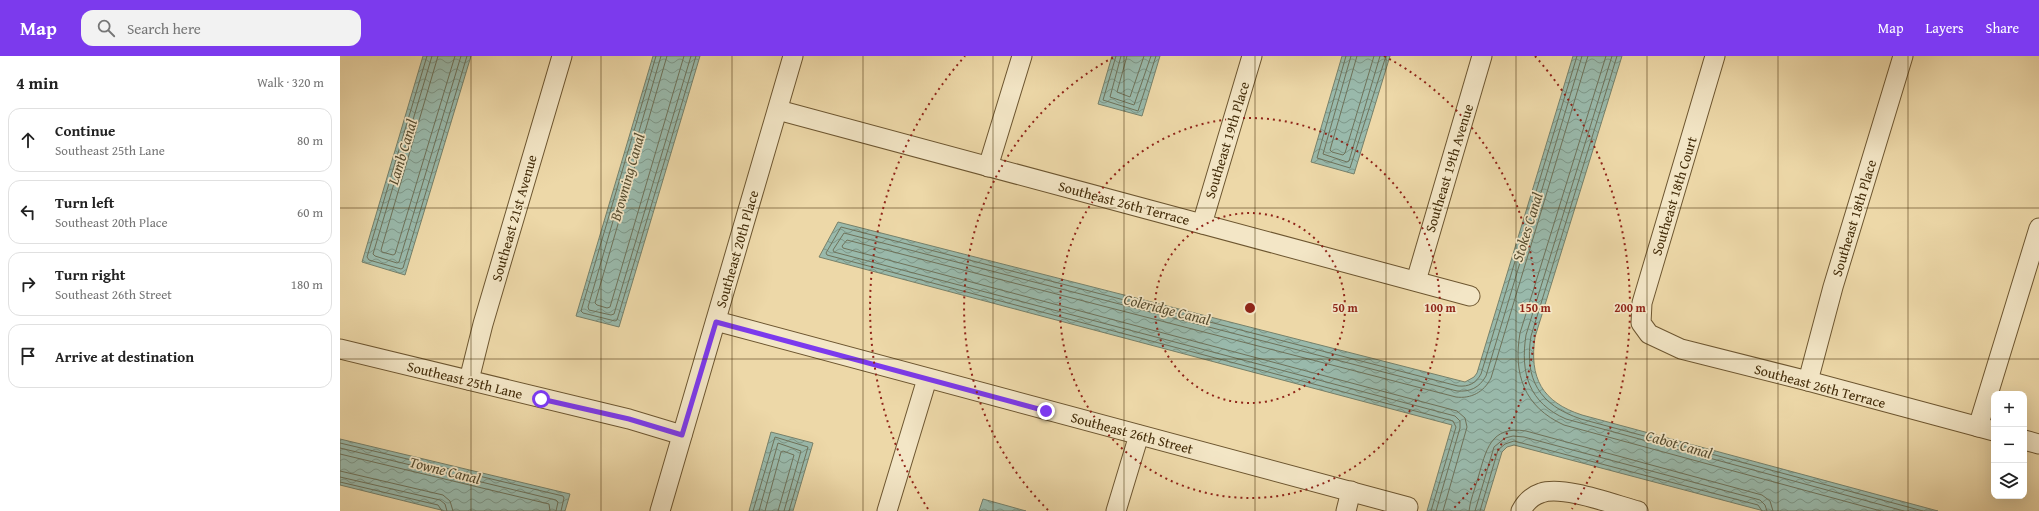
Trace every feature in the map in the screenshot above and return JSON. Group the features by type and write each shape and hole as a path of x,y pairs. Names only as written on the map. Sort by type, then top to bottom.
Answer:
{"street":[{"name":"Southeast 21st Avenue","path":"469,380 483,324 562,56"},
{"name":"Southeast 20th Place","path":"660,511 794,56"},
{"path":"988,167 1022,56"},
{"name":"Southeast 19th Place","path":"1202,224 1252,56"},
{"name":"Southeast 19th Avenue","path":"1416,281 1482,56"},
{"name":"Southeast 18th Court","path":"1649,334 1641,322 1642,303 1715,56"},
{"name":"Southeast 18th Place","path":"1808,381 1836,280 1903,56"},
{"name":"Southeast 26th Terrace","path":"778,110 1470,296"},
{"path":"1986,429 2039,228"},
{"name":"Southeast 26th Street","path":"716,322 1408,507"},
{"name":"Southeast 26th Terrace","path":"1649,334 1681,349 1808,381 1913,411 1986,429"},
{"name":"Southeast 25th Lane","path":"340,349 629,419 682,435"},
{"path":"887,511 927,379"},
{"path":"1116,511 1139,435"},
{"path":"2027,441 2039,444"},
{"path":"1521,511 1525,504 1532,498 1549,491 1574,494 1638,511"},
{"path":"1346,511 1351,492"}],"water":[{"name":"Lamb Canal","path":"423,56 471,56 405,275 362,262"},
{"name":"Browning Canal","path":"653,56 700,56 619,327 576,316"},
{"path":"1112,56 1160,56 1142,116 1098,104"},
{"path":"1342,56 1390,56 1354,174 1311,162"},
{"path":"1573,56 1622,56 1535,337 1534,365 1541,386 1548,395 1568,410 1582,415 1938,511 1764,511 1514,445 1507,447 1502,452 1484,511 1427,511 1452,425 819,257 838,222 1465,382 1474,377 1477,373"},
{"path":"771,432 813,443 793,511 749,511"},
{"name":"Towne Canal","path":"340,439 570,494 565,511 445,511 340,485"},
{"path":"983,499 1026,511 979,511"}],"route":[{"path":"541,399 629,419 682,435 716,322 1046,411"}],"water label":[{"name":"Stokes Canal","path":"1527,227"},
{"name":"Coleridge Canal","path":"1167,309"},
{"name":"Cabot Canal","path":"1679,444"}]}
